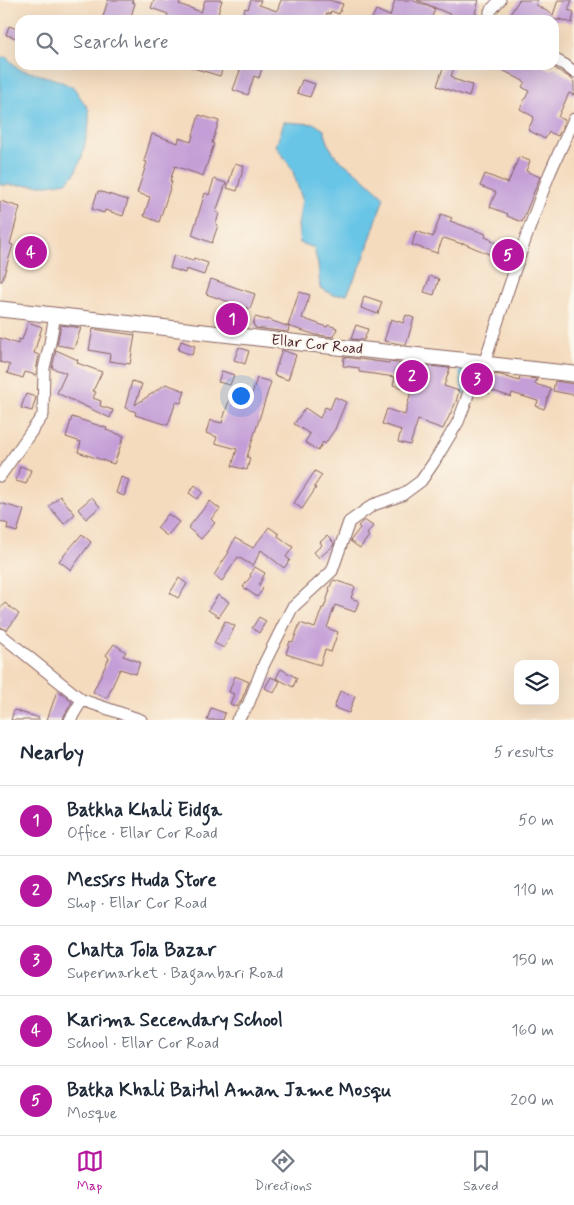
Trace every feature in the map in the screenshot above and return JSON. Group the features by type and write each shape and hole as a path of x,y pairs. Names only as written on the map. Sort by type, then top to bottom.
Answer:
{"main road":[{"name":"Ellar Cor Road","path":"0,309 574,374"}],"street":[{"path":"490,15 490,11 500,0"},
{"path":"559,62 574,72"},
{"path":"237,720 248,705 264,664 292,608 332,571 350,522 373,504 402,495 420,481 458,422 550,174 574,119"},
{"path":"0,476 43,415 44,368 55,315"},
{"path":"0,634 82,700 141,720"},
{"path":"70,720 82,700"}],"water":[{"path":"5,56 15,65 15,70 23,70 48,77 74,88 89,110 89,124 82,157 74,175 66,182 48,185 0,185 0,59"},
{"path":"284,122 315,124 324,130 329,146 337,158 384,197 363,261 347,294 334,295 320,288 314,248 300,243 298,226 302,199 292,169 276,146"}],"building":[{"path":"108,0 133,0 132,2 135,3 131,15 104,15"},
{"path":"154,0 181,0 179,4 201,12 205,0 222,0 218,15 168,15 151,8"},
{"path":"251,0 261,0 259,5 277,11 281,0 329,0 343,4 339,14 331,11 330,14 327,13 326,15 243,15 245,8 248,9"},
{"path":"395,0 412,0 435,9 433,15 390,15"},
{"path":"417,0 479,0 475,13 478,15 452,15"},
{"path":"519,0 538,0 535,4 553,15 510,15"},
{"path":"558,0 572,0 568,10 574,12 572,23 559,19 559,15 553,15"},
{"path":"376,10 388,15 374,15"},
{"path":"9,26 15,28 15,38 6,35"},
{"path":"200,70 222,70 220,76"},
{"path":"240,70 261,70 259,78 254,76 248,95 233,90"},
{"path":"442,70 453,70 451,76 453,79 472,85 469,97 437,86"},
{"path":"502,70 558,70 574,82 574,95 569,93 558,117 565,120 558,136 549,132 545,139 528,130 534,117 520,109 529,91 522,87 525,82"},
{"path":"302,80 315,84 310,97 297,93"},
{"path":"199,115 219,121 212,143 214,144 203,176 175,166 170,181 172,182 159,222 144,216 150,197 137,193 147,162 144,161 152,134 178,143 179,138 191,142"},
{"path":"519,157 530,161 526,171 540,177 522,222 490,207 496,192 480,186 485,174 508,183"},
{"path":"235,163 244,166 237,191 227,188"},
{"path":"214,179 226,183 216,212 219,213 216,224 218,225 212,243 192,235 205,193 209,195"},
{"path":"98,191 128,200 123,216 105,210 104,213 92,209"},
{"path":"0,201 20,207 10,244 13,245 2,281 0,281"},
{"path":"441,214 452,218 450,221 486,234 485,237 491,241 514,250 509,264 463,243 444,238 437,253 412,245 416,231 433,237"},
{"path":"174,255 193,261 194,258 208,263 204,275 186,269 185,273 170,268"},
{"path":"430,276 439,279 434,295 424,292"},
{"path":"211,279 255,294 250,309 206,294"},
{"path":"299,292 310,295 302,318 327,327 328,325 337,328 334,337 316,335 288,326"},
{"path":"364,296 382,302 378,314 361,308"},
{"path":"406,315 414,318 406,345 384,341 391,319 403,323"},
{"path":"255,317 289,327 288,332 255,328 253,325"},
{"path":"28,322 42,327 34,353 39,355 36,375 25,372 23,378 7,373 10,365 0,362 0,338 18,344 19,339 22,340"},
{"path":"61,325 81,328 74,348 57,345"},
{"path":"356,325 368,329 364,340 351,339"},
{"path":"93,329 135,335 130,364 109,361 110,354 89,350"},
{"path":"181,341 195,346 192,355 178,350"},
{"path":"239,347 249,351 245,364 234,360"},
{"path":"56,350 78,360 77,363 102,372 93,391 96,392 93,398 101,401 100,406 113,410 110,418 57,393 66,373 52,368"},
{"path":"282,350 296,355 288,380 274,375"},
{"path":"344,357 406,365 450,368 444,386 459,391 456,402 443,429 418,420 410,445 398,442 401,430 382,424 387,409 405,415 411,391 393,385 395,377 359,372 359,368 343,366"},
{"path":"222,371 234,375 230,385 218,382"},
{"path":"482,373 501,375 519,381 520,377 537,379 535,384 551,389 544,409 536,406 538,401 512,393 511,397 490,390 489,394 477,390"},
{"path":"257,378 271,382 247,457 250,458 247,470 232,466 237,449 215,443 217,437 206,433 210,420 222,423 231,394 250,400"},
{"path":"132,381 142,384 135,405 166,384 185,391 181,403 176,402 168,425 135,415 136,412 125,408"},
{"path":"555,381 574,384 574,395 553,391"},
{"path":"26,394 36,397 32,411 21,408"},
{"path":"335,397 346,402 335,429 325,444 323,442 318,451 305,442 310,434 294,424 305,408 320,418 325,407 330,409"},
{"path":"72,417 107,428 106,430 124,436 114,464 78,452 81,442 66,437"},
{"path":"20,466 31,470 26,484 16,481"},
{"path":"315,471 322,475 302,509 294,503"},
{"path":"121,477 129,480 124,496 116,493"},
{"path":"195,485 203,492 197,499 189,493"},
{"path":"60,496 75,514 64,524 49,506"},
{"path":"92,497 100,507 86,519 78,509"},
{"path":"210,501 220,509 211,519 215,523 201,539 188,528"},
{"path":"0,503 24,510 17,532 7,529 8,524 0,521"},
{"path":"168,514 179,522 167,536 157,528"},
{"path":"364,520 373,526 367,534 369,536 360,548 350,541 360,528 358,526"},
{"path":"269,527 293,547 286,557 290,560 284,568 261,550 253,566 238,557 222,581 214,575 229,552 235,538 253,548"},
{"path":"82,534 91,542 71,570 59,561"},
{"path":"327,536 334,543 333,546 319,558 314,552 322,545 320,542"},
{"path":"255,567 265,573 259,585 263,589 257,597 243,587"},
{"path":"179,578 187,584 178,598 170,593"},
{"path":"334,580 355,587 351,598 359,601 355,612 335,605 327,628 338,632 331,652 325,650 320,665 286,654 290,641 293,642 300,623 315,628"},
{"path":"218,595 229,602 219,617 208,610"},
{"path":"5,603 19,614 7,630 0,627 0,609"},
{"path":"259,617 266,621 259,633 252,628"},
{"path":"225,621 235,626 224,648 214,643"},
{"path":"114,644 126,652 123,656 140,662 136,674 120,669 107,698 93,692 109,658 106,655"},
{"path":"281,669 297,678 293,687 276,678"},
{"path":"235,676 249,682 237,707 230,704 234,694 229,692"},
{"path":"271,677 280,681 274,693 265,688"},
{"path":"57,691 72,702 63,720 47,720"},
{"path":"340,691 355,696 349,713 334,708"},
{"path":"211,708 225,713 223,720 207,720"},
{"path":"14,710 39,718 39,720 11,720"}],"waterway":[{"path":"460,366 464,394"}],"place":[{"name":"Karima Secendary School","path":"31,252"},
{"name":"Batka Khali Baitul Aman Jame Mosqu","path":"508,255"},
{"name":"Batkha Khali Eidga","path":"232,319"},
{"name":"Messrs Huda Store","path":"412,376"},
{"name":"Chalta Tola Bazar","path":"477,379"}]}
